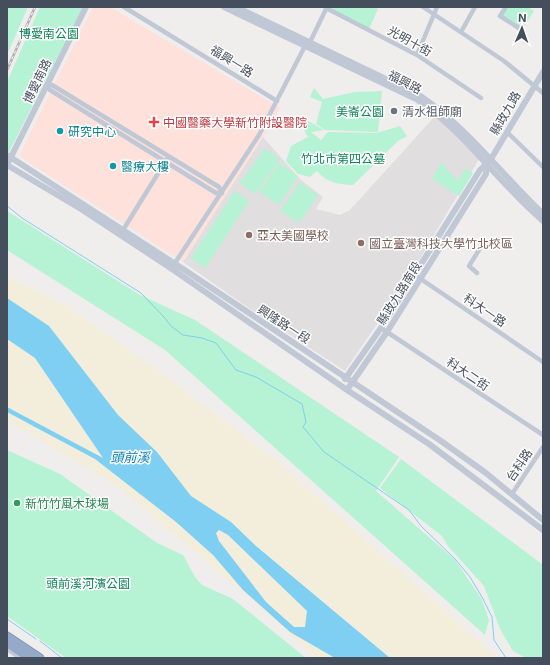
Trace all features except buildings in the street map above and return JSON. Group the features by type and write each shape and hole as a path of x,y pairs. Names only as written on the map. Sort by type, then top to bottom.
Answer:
{"highway":[{"path":"7,636 40,658"},
{"path":"7,643 29,658"}],"street":[{"name":"博愛南路","path":"7,165 9,156 47,86 86,7"},
{"name":"福興一路","path":"124,7 276,100"},
{"name":"福興路","path":"224,7 419,95 462,129 517,189 543,214"},
{"name":"福興路","path":"236,7 429,108 459,134 514,193 543,221"},
{"path":"173,266 259,135 276,100 308,44 326,7"},
{"name":"光明十街","path":"326,7 417,55 482,98"},
{"path":"423,7 504,61 543,93"},
{"path":"417,55 437,7"},
{"path":"461,32 476,7"},
{"path":"506,7 500,16 522,30"},
{"name":"縣政九路","path":"487,164 543,72"},
{"path":"47,86 52,85 169,156 219,187 222,193"},
{"path":"47,86 50,90 216,193 222,193"},
{"path":"507,132 543,167"},
{"name":"興隆路一段","path":"9,156 123,230 347,390 429,444 543,530"},
{"path":"123,230 169,156"},
{"name":"縣政九路南段","path":"347,390 387,332 480,170 487,164"},
{"name":"興隆路一段","path":"7,165 173,266 346,377 441,441 512,494 543,520"},
{"path":"477,273 469,266 479,250"},
{"name":"縣政九路南段","path":"340,385 418,277"},
{"name":"科大一路","path":"418,277 543,362"},
{"name":"科大二街","path":"382,328 543,436"},
{"name":"台科路","path":"512,494 543,447"},
{"path":"7,649 21,658"}],"shaded area":[{"name":"中國醫藥大學新竹附設醫院","path":"93,7 110,7 280,108 183,262 19,156"},
{"name":"國立臺灣科技大學竹北校區","path":"436,115 479,159 412,272 345,371 250,309 183,262 263,137 300,179 323,197 316,209 340,215 350,210"}],"green space":[{"path":"7,7 28,7 7,55"},
{"name":"博愛南公園","path":"40,7 83,7 9,152 7,151 7,82"},
{"path":"327,7 374,7 378,9 369,29"},
{"path":"506,7 528,7 534,11 522,30 500,16"},
{"name":"美崙公園","path":"314,88 323,99 355,92 382,91 378,132 325,130 316,124 322,102 310,97"},
{"name":"竹北市第四公墓","path":"289,116 308,121 324,130 311,132 321,140 328,132 377,133 400,126 407,136 398,141 353,185 343,184 324,178 317,171 310,177 298,174 286,161 291,146 308,137 304,130 305,126 290,124 285,120"},
{"path":"265,148 280,159 255,194 240,183"},
{"path":"441,162 458,181 466,168 473,173 459,196 432,179"},
{"path":"279,163 298,176 279,205 259,192"},
{"path":"300,182 318,195 299,223 280,211"},
{"path":"235,191 249,201 205,268 191,258"},
{"path":"7,211 140,295 195,320 399,457 376,491 455,560 481,598 489,620 485,635 165,350 7,250"},
{"name":"頭前溪河濱公園","path":"7,450 60,474 157,543 183,555 195,577 202,585 233,599 306,658 66,658 7,616"},
{"path":"401,459 543,565 543,658 526,658 513,651 500,629 484,586 448,546 442,536 380,488"}],"sand":[{"path":"7,276 66,305 157,369 279,462 499,658 316,658 250,599 114,484 7,421"}],"water":[{"name":"頭前溪","path":"7,298 49,326 118,415 157,452 191,496 231,522 256,546 390,658 335,658 290,632 243,590 213,555 176,522 95,459 7,412 7,407 103,458 35,358 7,339","holes":["219,530 228,535 307,611 305,627 294,627 266,602 219,541 216,533"]}],"waterway":[{"path":"7,206 22,218 141,293 171,326 183,335 202,338 216,343 236,370 256,377 302,404 306,422 303,427 324,452 409,510 421,526 455,559 470,577 492,617 494,640 506,658"},
{"path":"7,619 36,639"},
{"path":"40,641 62,658"}],"railway":[{"path":"7,70 35,7"}],"place":[{"name":"清水祖師廟","path":"394,111"},
{"name":"中國醫藥大學新竹附設醫院","path":"154,122"},
{"name":"研究中心","path":"60,131"},
{"name":"醫療大樓","path":"113,166"},
{"name":"亞太美國學校","path":"249,235"},
{"name":"國立臺灣科技大學竹北校區","path":"361,243"},
{"name":"新竹竹風木球場","path":"17,503"}]}
